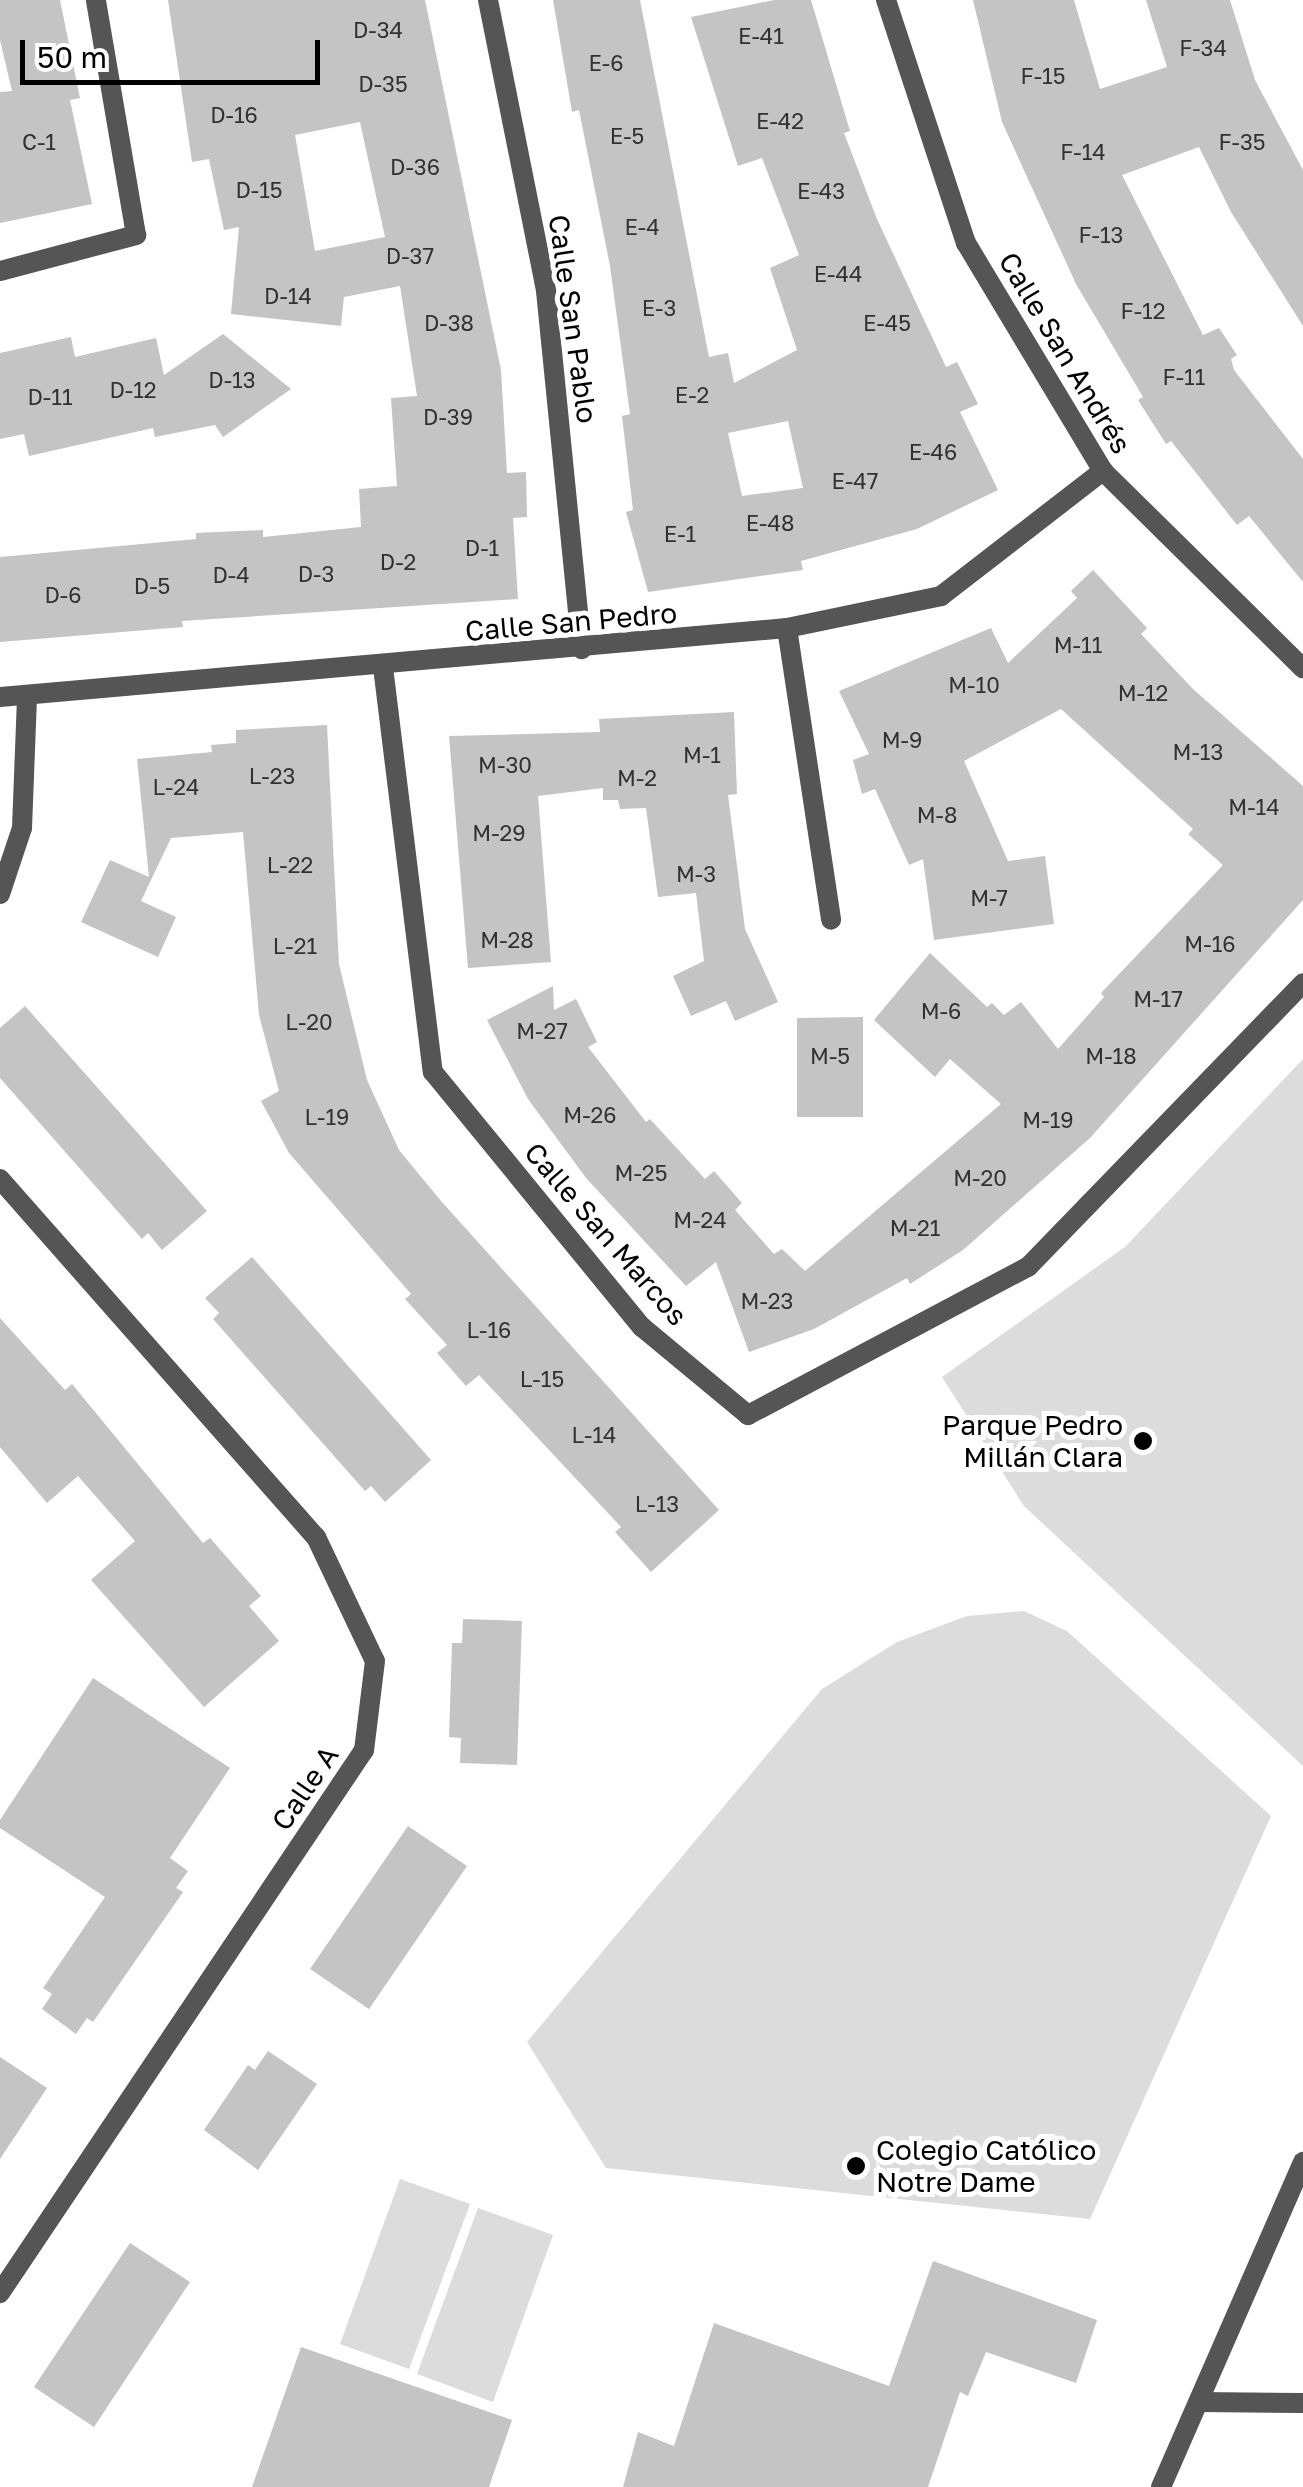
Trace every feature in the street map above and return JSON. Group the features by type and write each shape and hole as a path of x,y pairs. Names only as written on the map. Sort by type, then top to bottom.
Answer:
{"street":[{"path":"0,270 136,235 96,0"},
{"name":"Calle San Pablo","path":"488,0 546,291 582,649"},
{"name":"Calle San Andrés","path":"886,0 966,243 1103,471 1303,668"},
{"name":"Calle San Pedro","path":"0,698 383,667 787,628 941,596 1103,471"},
{"path":"787,628 830,920"},
{"name":"Calle San Marcos","path":"383,667 433,1072 642,1326 748,1415 1028,1267 1303,983"},
{"path":"0,894 22,828 27,696"},
{"name":"Calle A","path":"0,1179 316,1537 375,1662 364,1750 0,2293"},
{"path":"1161,2487 1303,2162"},
{"path":"1200,2402 1303,2404"}],"shaded area":[{"name":"Parque Pedro Millán Clara","path":"1303,1059 1303,1766 1024,1506 942,1377 1125,1247"},
{"path":"1024,1611 1067,1631 1271,1816 1090,2219 606,2168 527,2042 822,1689 897,1642 967,1616"},
{"path":"400,2179 470,2204 409,2369 340,2344"},
{"path":"478,2208 553,2235 493,2402 417,2374"}],"building":[{"path":"0,0 60,0 80,98 70,100 92,204 0,223 0,92 12,91 0,40"},
{"path":"168,0 425,0 501,370 507,473 526,472 527,517 513,518 518,599 182,621 183,627 0,642 0,557 196,539 196,533 263,530 263,537 361,527 359,489 397,486 391,398 417,396 400,286 344,297 341,326 231,314 239,227 224,230 209,159 192,162","holes":["360,122 385,237 315,251 295,135"]},
{"path":"553,0 640,0 709,357 728,353 734,383 797,350 770,268 799,255 762,158 738,166 691,17 774,0 811,0 850,131 844,133 877,219 946,367 957,362 978,404 960,412 998,490 917,529 801,561 803,570 648,592 626,512 633,510 622,416 630,414 610,266 579,110 572,112","holes":["788,421 803,488 742,496 728,433"]},
{"path":"973,0 1074,0 1100,89 1167,67 1146,0 1230,0 1255,80 1303,170 1303,326 1231,212 1199,147 1122,175 1203,335 1219,328 1237,355 1231,359 1234,370 1303,459 1303,582 1249,516 1237,525 1171,441 1166,444 1138,400 1143,397 1076,284 1002,122"},
{"path":"223,334 291,389 223,437 215,425 155,437 153,428 29,456 24,434 0,439 0,353 71,337 75,357 156,338 164,375"},
{"path":"1093,570 1147,628 1141,634 1193,689 1303,786 1303,900 1090,1138 963,1250 910,1284 907,1278 814,1329 749,1352 716,1262 686,1286 586,1178 528,1099 487,1020 553,986 554,1010 576,999 597,1042 588,1047 646,1122 650,1119 705,1179 714,1171 742,1203 735,1210 774,1254 782,1249 805,1271 1001,1104 950,1059 935,1077 874,1020 930,953 987,1007 992,1003 1004,1015 1021,1002 1058,1049 1104,997 1101,993 1223,865 1188,834 1193,829 1061,709 964,761 1008,861 1045,856 1054,924 934,940 923,859 909,865 875,789 862,794 853,760 869,754 839,691 991,628 1008,663 1077,598 1071,591"},
{"path":"734,712 737,794 728,795 745,929 778,1002 735,1021 726,1001 691,1016 673,976 704,961 696,893 658,897 646,808 620,809 618,800 603,800 603,788 538,796 551,962 468,968 449,736 600,732 599,719"},
{"path":"327,725 339,964 367,1080 399,1150 719,1510 651,1572 615,1532 621,1527 479,1375 466,1386 437,1353 447,1345 405,1299 411,1294 289,1153 261,1101 279,1091 259,1015 243,832 171,838 141,901 176,917 158,957 81,922 110,860 149,877 137,759 212,752 211,745 236,743 236,730"},
{"path":"25,1006 207,1211 162,1250 148,1233 142,1239 0,1078 0,1028"},
{"path":"863,1017 863,1117 797,1117 797,1018"},
{"path":"252,1257 431,1460 385,1502 371,1486 365,1491 213,1319 219,1313 205,1298"},
{"path":"0,1318 65,1390 72,1384 203,1543 210,1538 261,1596 249,1606 279,1641 204,1707 91,1580 135,1541 78,1476 47,1503 0,1447"},
{"path":"463,1619 522,1621 517,1765 460,1763 461,1738 449,1737 452,1643 462,1643"},
{"path":"93,1678 230,1768 170,1858 188,1871 176,1888 183,1892 93,2022 87,2018 76,2034 42,2009 52,1994 43,1988 105,1897 0,1828 0,1820"},
{"path":"408,1826 467,1866 369,2009 310,1969"},
{"path":"268,2051 317,2084 258,2170 204,2130 248,2065 255,2070"},
{"path":"0,2057 47,2088 0,2159"},
{"path":"130,2243 190,2282 94,2427 34,2387"},
{"path":"933,2261 1097,2320 1076,2383 986,2352 968,2396 960,2392 928,2487 623,2487 638,2432 674,2446 714,2323 889,2386"},
{"path":"301,2347 512,2420 489,2487 252,2487"}],"place":[{"name":"Parque Pedro Millán Clara","path":"1143,1441"},
{"name":"Colegio Católico Notre Dame","path":"856,2166"}]}
